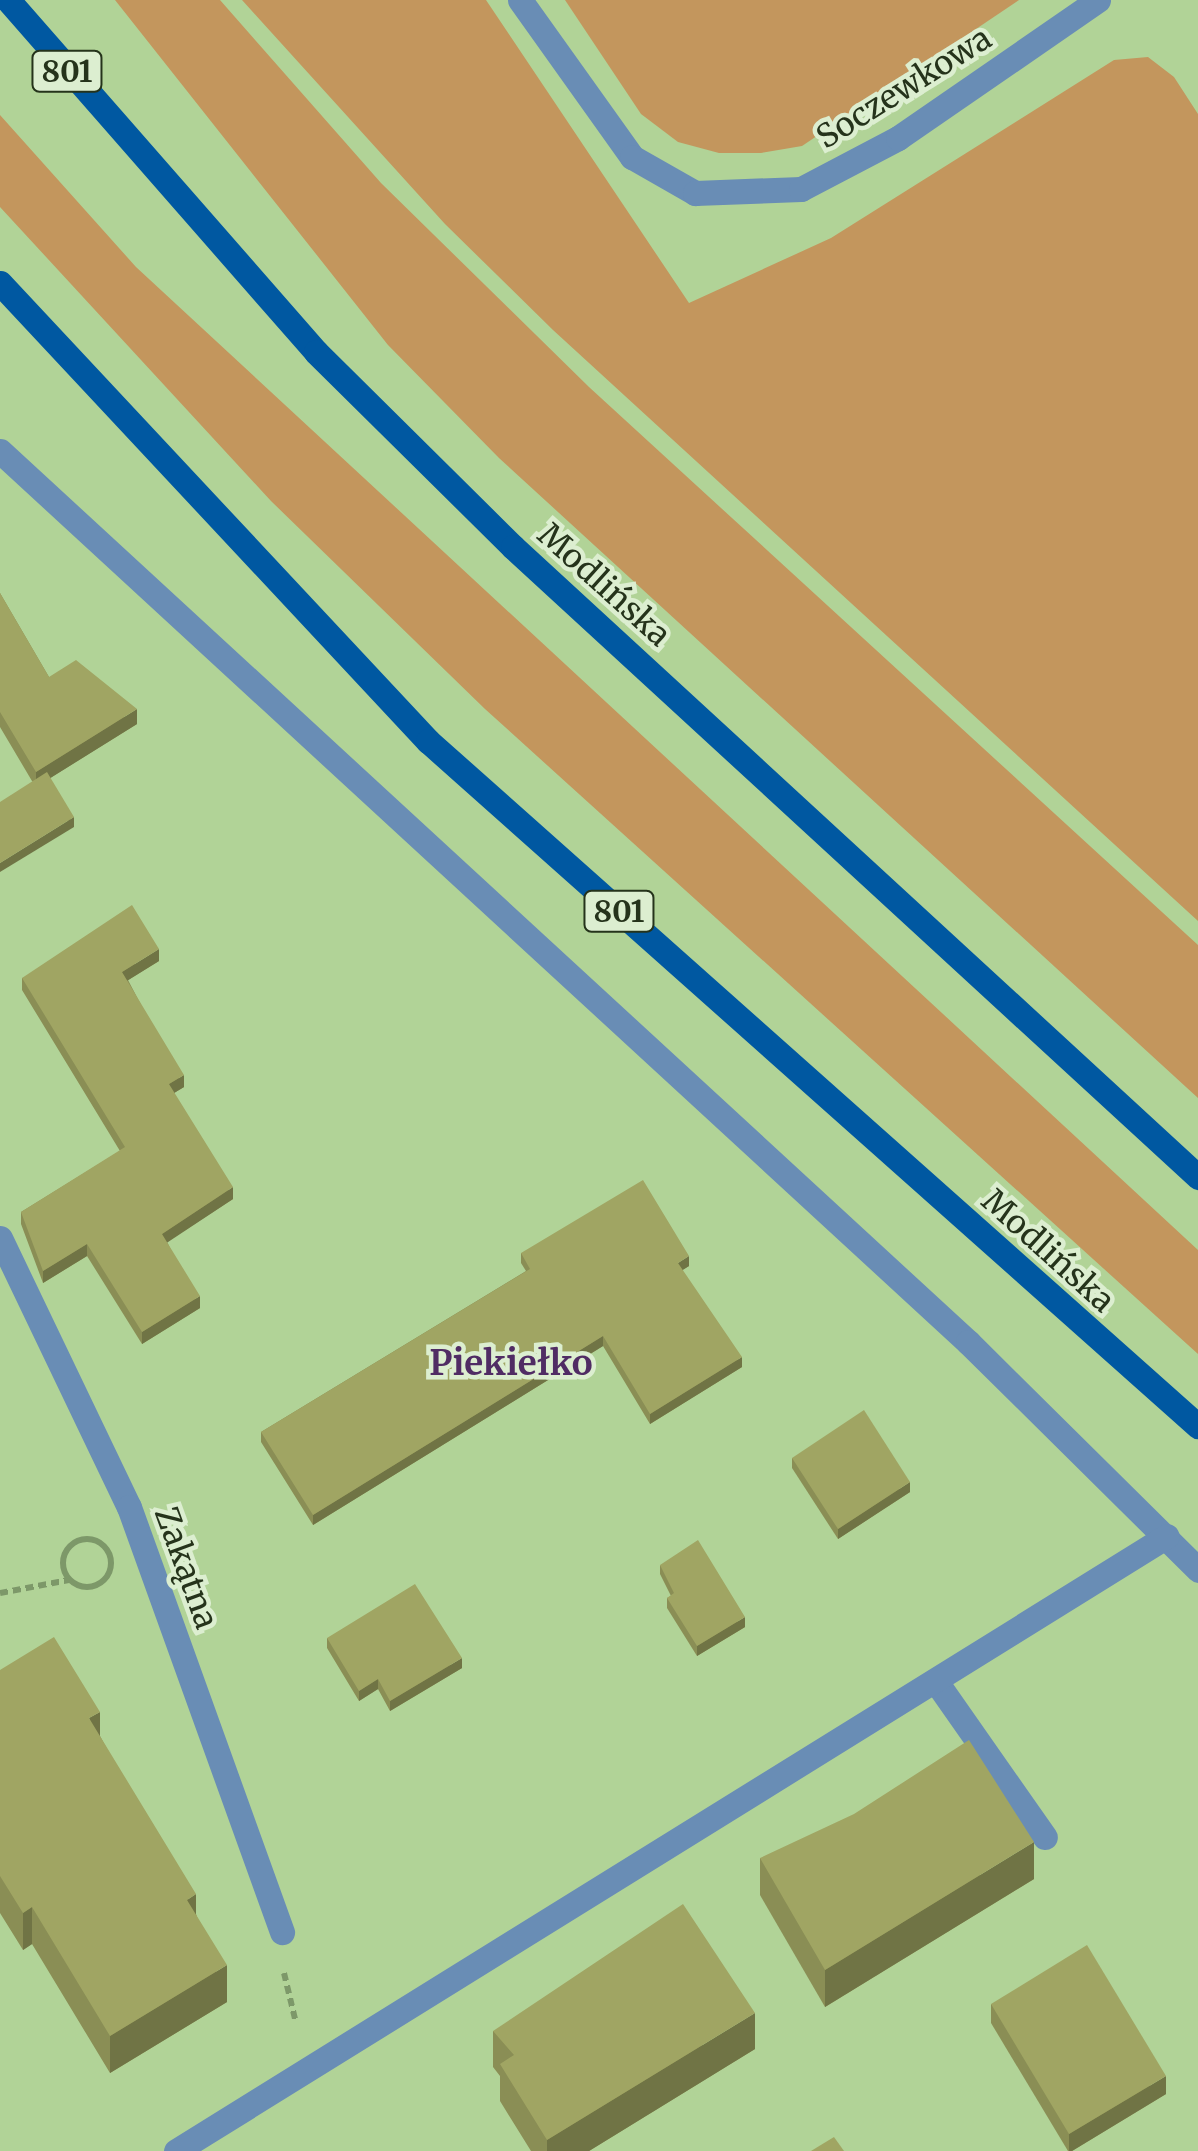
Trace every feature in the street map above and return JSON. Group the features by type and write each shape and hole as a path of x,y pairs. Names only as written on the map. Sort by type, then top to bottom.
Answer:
{"main road":[{"name":"Modlińska","path":"8,0 330,366 514,546 1128,1107 1198,1176"},
{"name":"Modlińska","path":"0,283 428,740 1198,1426"},
{"path":"1128,1107 1198,1165"},
{"path":"1157,1392 1198,1436"}],"street":[{"name":"Soczewkowa","path":"520,0 632,157 695,193 801,189 898,138 1098,0"},
{"path":"0,451 968,1342 1198,1570"},
{"name":"Zakątna","path":"0,1238 130,1507 282,1932"},
{"path":"176,2151 936,1683 1167,1536"},
{"path":"936,1683 1045,1837"}],"path":[{"path":"0,1593 70,1580 93,1587 106,1578 106,1548 85,1539 71,1546 63,1567 70,1580"},
{"path":"282,1932 287,2001 299,2030"}],"shaded area":[{"path":"115,0 220,0 381,183 589,387 1198,945 1198,1098 499,458 388,345"},
{"path":"242,0 486,0 689,303 831,238 1114,60 1148,57 1174,77 1198,114 1198,921 553,330 445,224"},
{"path":"565,0 1019,0 802,146 761,153 719,153 678,142 641,114"},
{"path":"0,115 136,267 1198,1250 1198,1354 485,709 271,501 0,207"}],"building":[{"path":"0,593 49,677 76,660 137,709 36,772 0,712"},
{"path":"47,772 74,817 0,863 0,802"},
{"path":"132,905 159,949 122,972 184,1075 169,1084 233,1187 162,1234 200,1296 142,1332 87,1244 43,1271 21,1212 125,1147 22,978"},
{"path":"643,1180 689,1256 678,1263 742,1357 650,1414 603,1336 313,1515 261,1432 530,1269 521,1253"},
{"path":"864,1410 910,1482 838,1529 792,1458"},
{"path":"698,1540 745,1617 697,1646 667,1598 674,1593 660,1565"},
{"path":"415,1584 462,1658 390,1701 378,1679 359,1691 327,1638"},
{"path":"54,1637 100,1712 89,1718 196,1894 187,1900 227,1965 110,2036 32,1907 23,1913 0,1876 0,1670"},
{"path":"969,1740 1034,1842 825,1970 760,1858 854,1814"},
{"path":"683,1904 755,2013 547,2140 500,2064 514,2055 493,2031"},
{"path":"1087,1945 1166,2076 1069,2134 991,2004"},
{"path":"834,2137 844,2151 811,2151"}],"district":[{"name":"Piekiełko","path":"511,1363"}]}
